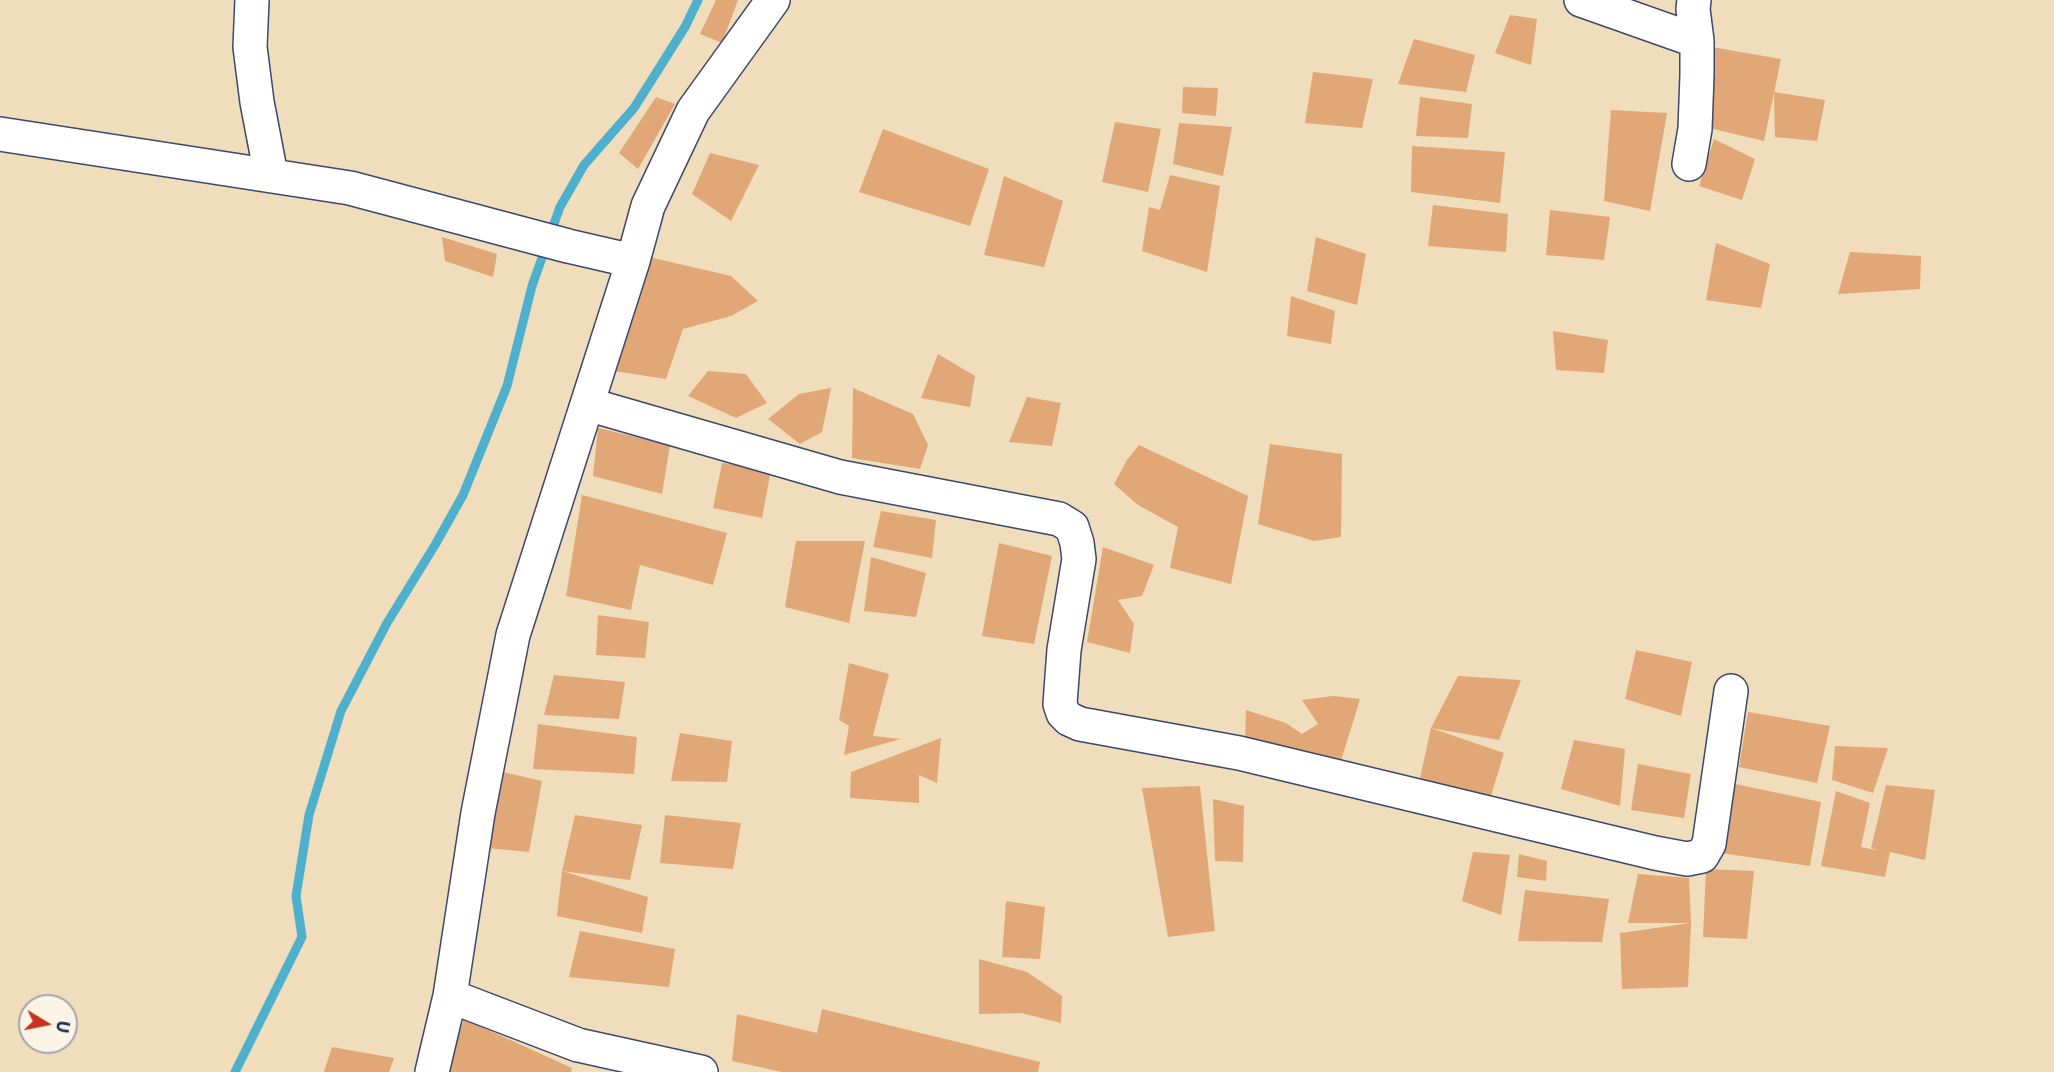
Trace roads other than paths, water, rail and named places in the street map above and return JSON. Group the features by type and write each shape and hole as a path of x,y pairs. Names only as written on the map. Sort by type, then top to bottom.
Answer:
{"street":[{"path":"252,0 250,47 257,102 271,175"},
{"path":"432,1072 450,996 478,813 513,635 633,261 648,207 693,111 773,0"},
{"path":"1581,0 1697,41"},
{"path":"1689,164 1695,129 1697,41 1694,0"},
{"path":"0,134 350,188 633,261"},
{"path":"587,405 840,477 1059,519 1066,523 1072,528 1079,559 1064,650 1060,704 1063,713 1080,724 1239,753 1687,859 1702,856 1709,844 1731,691"},
{"path":"450,996 578,1045 701,1072"}],"waterway":[{"path":"235,1072 302,937 296,896 309,815 341,711 387,623 463,495 507,386 532,286 560,207 584,165 634,108 685,27 698,0"}]}
